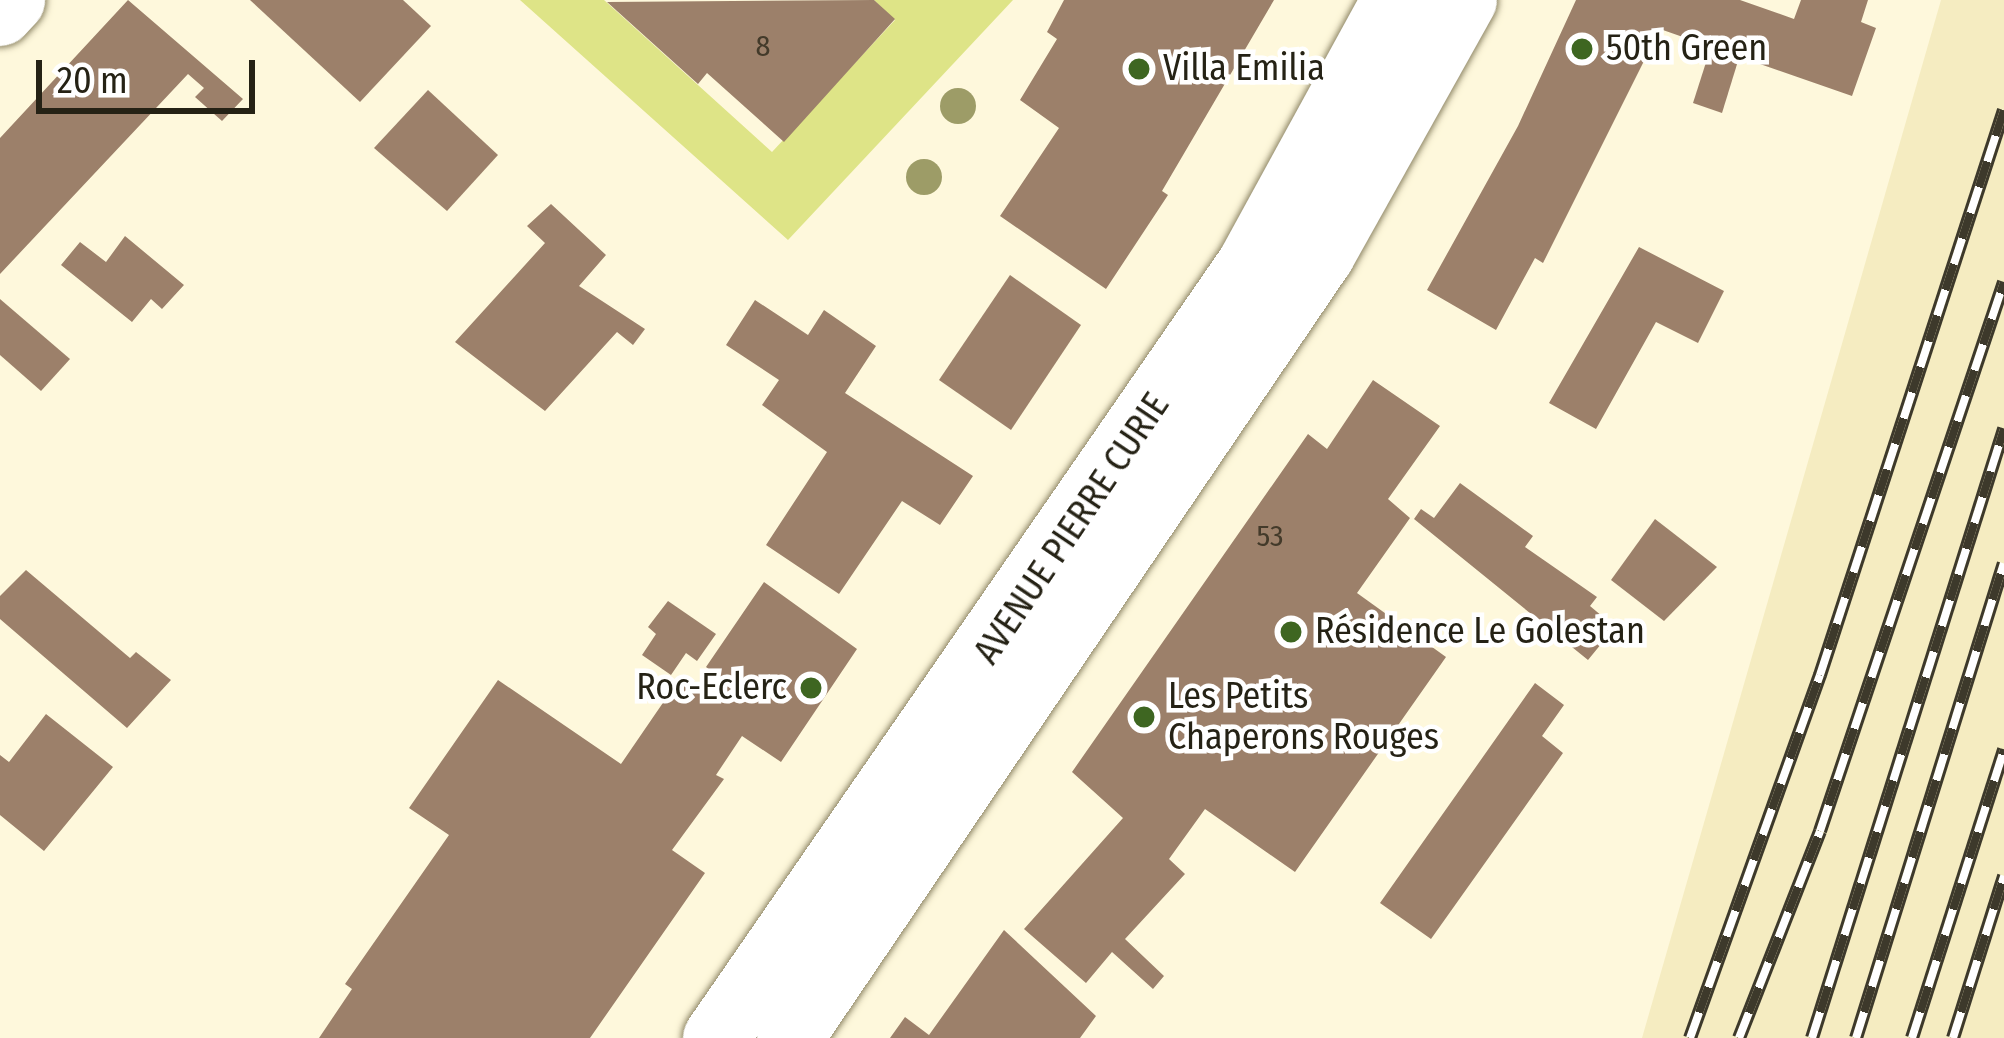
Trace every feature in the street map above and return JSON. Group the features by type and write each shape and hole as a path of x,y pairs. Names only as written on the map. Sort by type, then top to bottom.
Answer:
{"main road":[{"path":"0,13 12,0"},
{"name":"AVENUE PIERRE CURIE","path":"716,1038 1250,265 1395,0"},
{"name":"AVENUE PIERRE CURIE","path":"790,1038 1322,254 1464,0"}],"shaded area":[{"path":"1941,0 2004,0 2004,1038 1642,1038"}],"green space":[{"path":"520,0 604,0 772,152 895,20 874,0 1013,0 788,240"}],"building":[{"path":"128,0 243,99 222,121 195,97 204,88 188,74 0,274 0,138"},
{"path":"250,0 403,0 431,26 360,102"},
{"path":"874,0 895,19 784,142 707,73 698,84 607,2"},
{"name":"Villa Emilia","path":"1064,0 1274,0 1162,191 1168,195 1106,289 1000,216 1059,128 1020,100 1057,39 1047,32"},
{"path":"1576,0 1740,0 1794,19 1801,0 1868,0 1861,22 1876,28 1852,96 1660,29 1543,263 1535,258 1496,330 1427,290 1518,126"},
{"path":"1709,53 1738,61 1722,113 1693,103"},
{"path":"428,90 498,155 447,211 374,148"},
{"path":"551,204 606,255 579,286 645,329 633,345 617,332 545,411 455,342 545,243 527,226"},
{"path":"125,236 184,285 162,309 151,299 132,322 61,265 80,242 106,262"},
{"path":"1639,247 1724,291 1698,343 1656,322 1596,429 1549,403"},
{"path":"1010,275 1081,325 1011,430 939,380"},
{"path":"0,299 70,359 41,391 0,355"},
{"path":"755,300 808,335 824,310 876,346 845,393 973,476 940,525 902,501 839,594 766,545 827,452 762,405 779,380 726,345"},
{"name":"Résidence Le Golestan","path":"1373,380 1440,426 1388,499 1410,518 1357,593 1446,657 1295,872 1205,809 1169,859 1185,874 1125,939 1164,976 1153,989 1112,952 1086,983 1024,929 1123,818 1072,772 1308,434 1327,449"},
{"path":"1460,483 1533,536 1525,547 1597,597 1590,606 1615,627 1588,660 1414,519 1421,509 1434,518"},
{"path":"1655,519 1717,567 1664,621 1611,580"},
{"path":"26,570 130,658 136,652 171,680 127,728 0,619 0,596"},
{"path":"764,582 857,649 781,762 742,736 716,775 724,779 672,850 705,873 590,1038 319,1038 352,989 345,984 449,835 409,808 498,680 621,764 682,675 719,699 727,683 706,667"},
{"path":"668,601 716,634 697,661 686,653 671,675 642,655 656,634 648,627"},
{"path":"1535,683 1564,705 1542,736 1563,753 1431,939 1380,903"},
{"path":"46,714 113,767 44,851 0,815 0,755 9,762"},
{"path":"1004,930 1096,1016 1080,1038 890,1038 905,1017 929,1035"}],"railway":[{"path":"1690,1038 1820,675 2004,110"},
{"path":"1739,1038 1820,831 2004,282"},
{"path":"1812,1038 2004,429"},
{"path":"1856,1038 2004,564"},
{"path":"1912,1038 2004,749"},
{"path":"1953,1038 2004,876"}],"place":[{"name":"50th Green","path":"1582,49"},
{"name":"Villa Emilia","path":"1139,69"},
{"name":"Résidence Le Golestan","path":"1291,632"},
{"name":"Roc-Eclerc","path":"811,688"},
{"name":"Les Petits Chaperons Rouges","path":"1144,717"}]}
